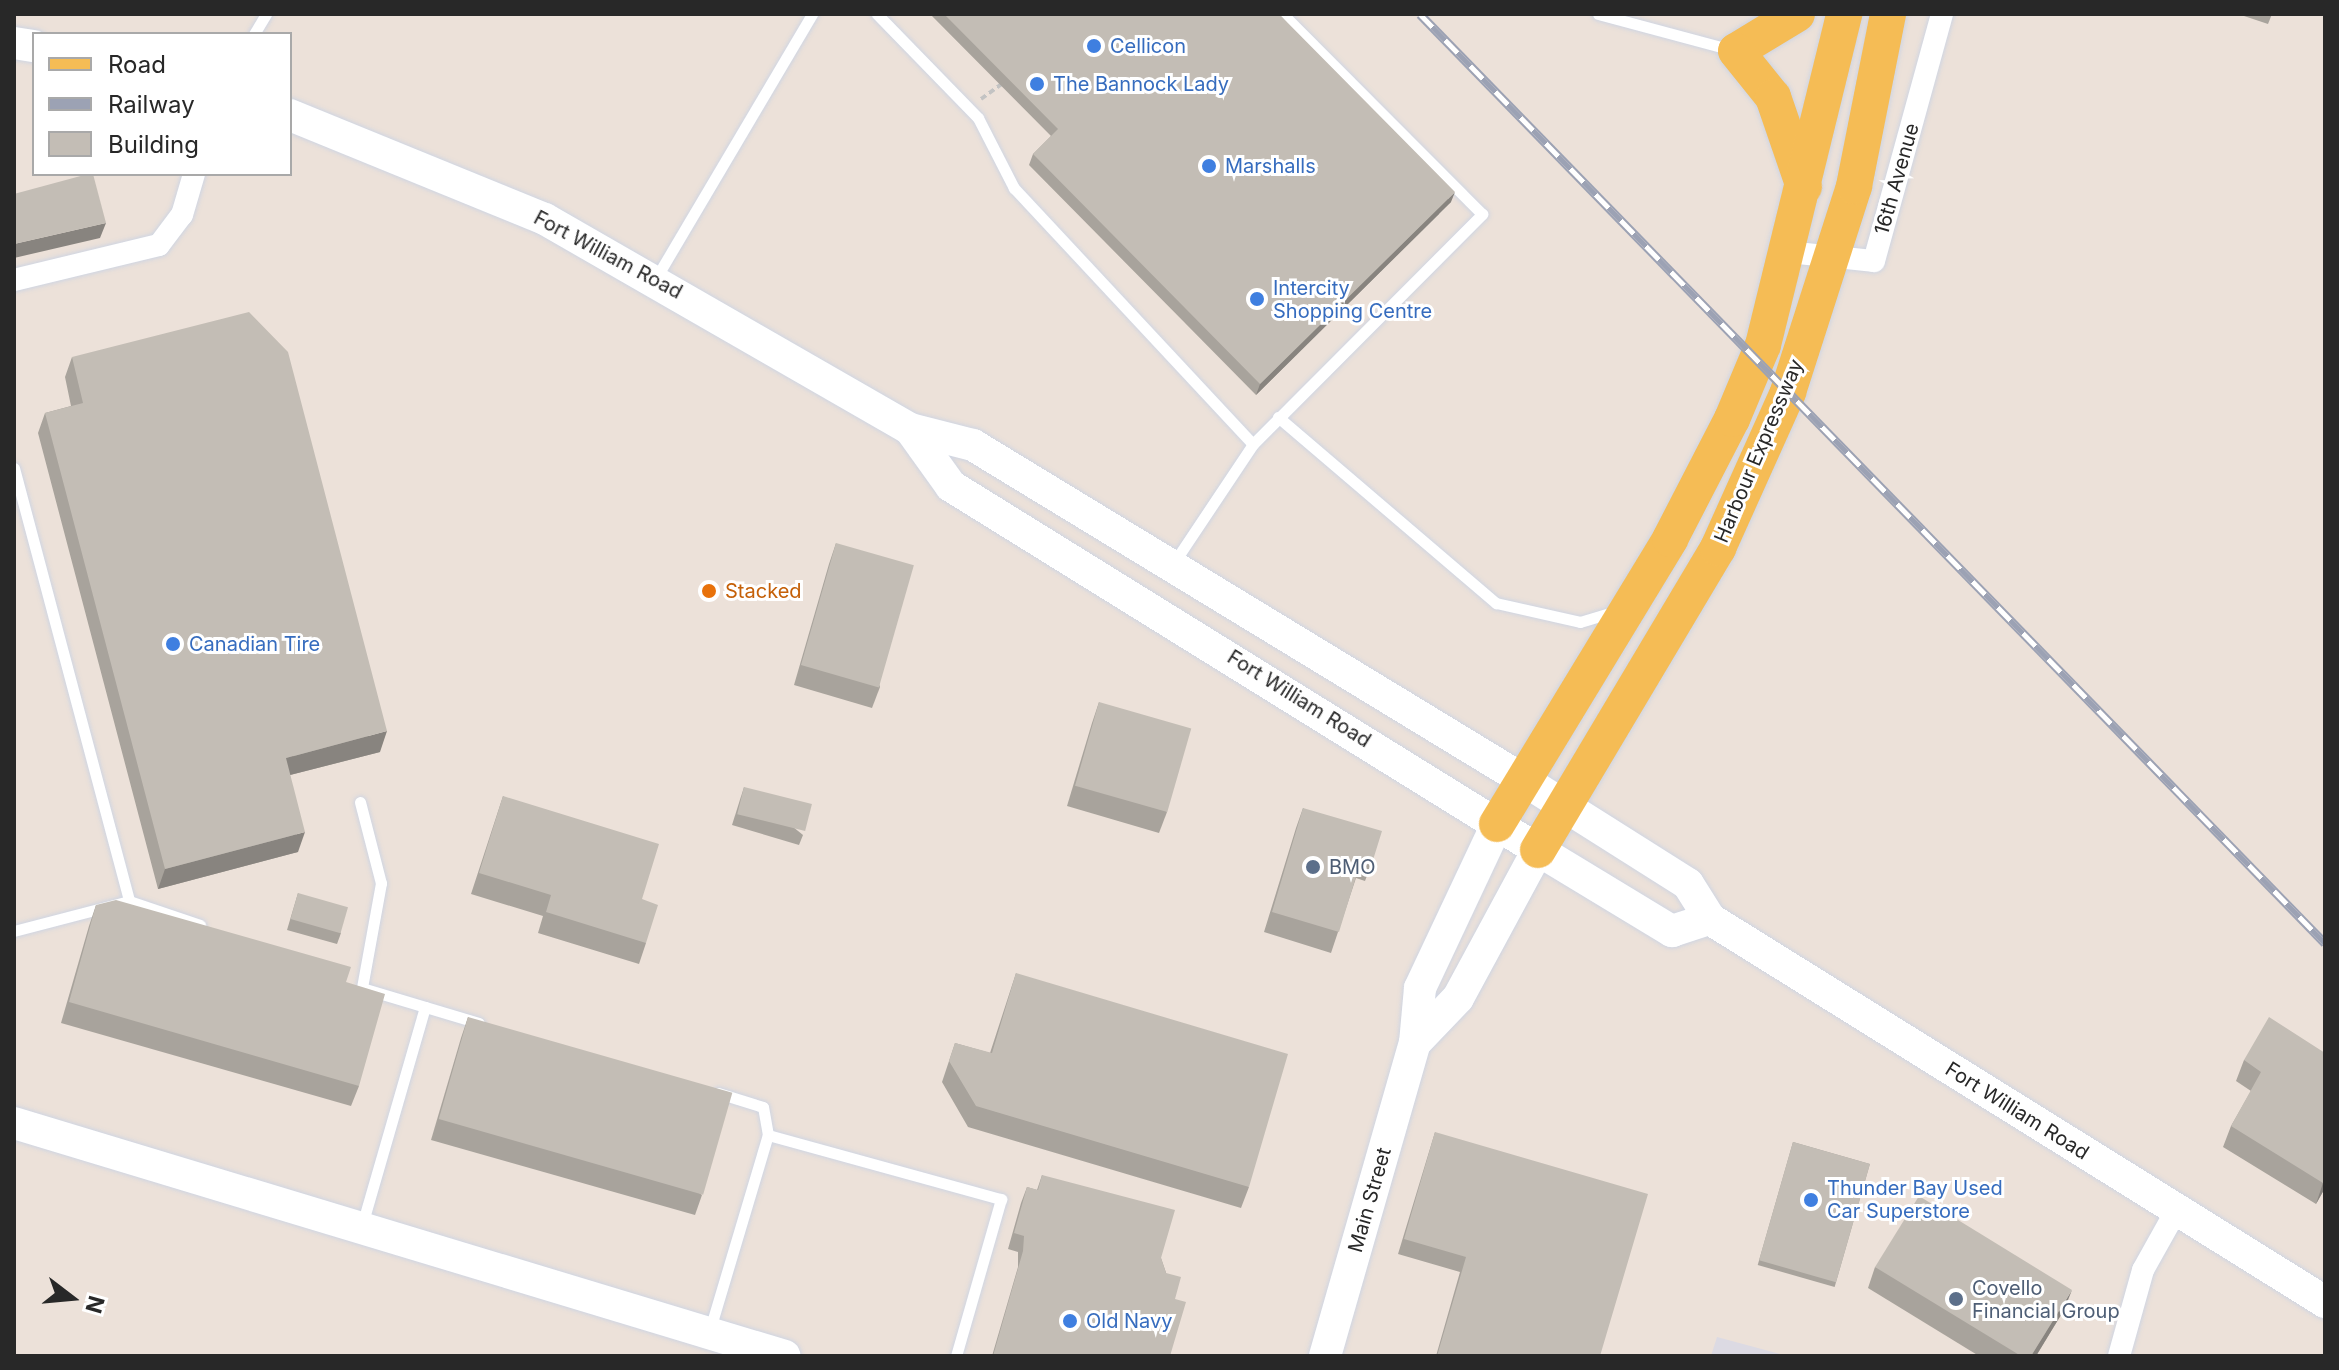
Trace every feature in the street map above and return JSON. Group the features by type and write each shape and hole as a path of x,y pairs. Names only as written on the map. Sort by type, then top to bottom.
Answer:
{"main road":[{"path":"1797,14 1736,51 1773,97 1804,187"},
{"name":"Harbour Expressway","path":"1497,824 1732,419 1763,345 1844,14"},
{"name":"Harbour Expressway","path":"1538,850 1718,548 1788,392 1834,255 1888,14"},
{"name":"Fort William Road","path":"292,116 545,219 656,278 910,429 973,445 1522,779 1688,884 1710,919 2325,1302"},
{"name":"Fort William Road","path":"910,429 951,486 1538,850 1672,931 1710,919"},
{"name":"Main Street","path":"1325,1356 1415,1043 1420,988 1497,824"},
{"name":"Main Street","path":"1415,1043 1458,998 1538,850"},
{"path":"17,1128 785,1356"}],"street":[{"name":"16th Avenue","path":"1788,252 1874,261 1942,14"},
{"path":"14,280 159,245 182,215 193,176"},
{"path":"2119,1356 2143,1270 2176,1211"}],"lane":[{"path":"255,32 266,14"},
{"path":"656,278 812,14"},
{"path":"877,14 970,108 1014,188 1253,444"},
{"path":"1171,567 1253,444 1482,214 1283,14"},
{"path":"1598,14 1736,51"},
{"path":"1278,417 1496,603 1580,622 1624,608"},
{"path":"14,468 129,901"},
{"path":"360,802 381,883 362,988 499,1029"},
{"path":"14,931 129,901 215,929"},
{"path":"348,970 363,974"},
{"path":"360,1232 425,1007"},
{"path":"707,1089 763,1107 768,1135 709,1334"},
{"path":"768,1135 1001,1199 956,1356"}],"path":[{"path":"970,108 1011,75"}],"shaded area":[{"path":"1717,1337 1787,1356 1711,1356"}],"building":[{"name":"Intercity Shopping Centre","path":"944,14 1279,14 1455,192 1260,384 1033,154 1058,129"},
{"path":"81,176 94,176 106,223 14,244 14,194"},
{"path":"249,312 288,352 387,731 286,758 305,832 165,869 45,413 83,403 72,357"},
{"path":"836,543 914,565 879,687 801,665"},
{"path":"1099,702 1191,728 1167,812 1075,786"},
{"path":"744,787 812,804 805,831 737,814"},
{"path":"503,796 659,844 642,899 658,905 646,943 546,912 551,895 479,873"},
{"path":"1303,808 1382,831 1373,860 1362,857 1339,932 1272,912"},
{"path":"298,893 348,907 341,933 291,919"},
{"path":"116,900 351,967 346,982 385,994 359,1086 69,1002 96,905"},
{"path":"1016,973 1288,1054 1249,1187 976,1106 949,1061 955,1043 992,1053"},
{"path":"468,1017 732,1093 703,1195 439,1119"},
{"path":"2269,1017 2325,1053 2323,1183 2231,1126 2261,1072 2244,1060"},
{"path":"1435,1132 1648,1194 1600,1356 1437,1356 1466,1257 1404,1239"},
{"path":"1793,1142 1870,1164 1836,1282 1759,1260"},
{"path":"1042,1175 1175,1210 1161,1258 1166,1273 1181,1277 1175,1299 1186,1302 1170,1356 993,1356 1023,1251 1024,1236 1014,1233 1027,1187 1038,1190"},
{"path":"1919,1196 2072,1290 2031,1356 2021,1356 1875,1267"}],"railway":[{"path":"1420,14 2325,943"}],"place":[{"name":"Cellicon","path":"1094,46"},
{"name":"The Bannock Lady","path":"1037,84"},
{"name":"Marshalls","path":"1209,166"},
{"name":"Intercity Shopping Centre","path":"1257,299"},
{"name":"Stacked","path":"709,591"},
{"name":"Canadian Tire","path":"173,644"},
{"name":"BMO","path":"1313,867"},
{"name":"Thunder Bay Used Car Superstore","path":"1811,1200"},
{"name":"Covello Financial Group","path":"1956,1299"},
{"name":"Old Navy","path":"1070,1321"}]}
